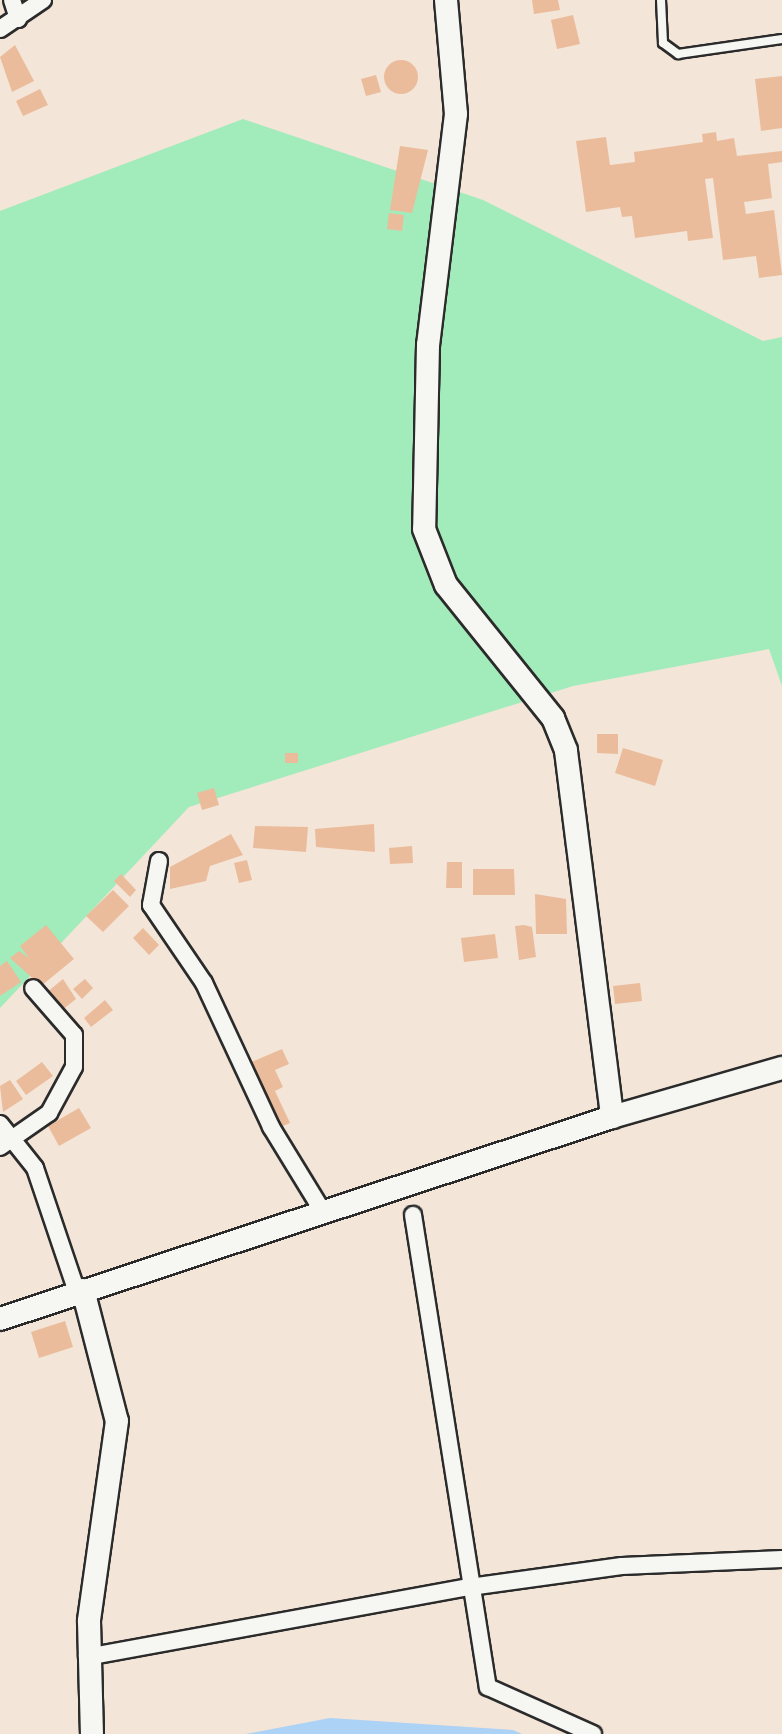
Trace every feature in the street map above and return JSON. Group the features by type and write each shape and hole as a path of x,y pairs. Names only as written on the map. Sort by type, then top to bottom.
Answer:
{"street":[{"path":"12,0 18,19"},
{"path":"0,29 43,0"},
{"path":"446,0 456,114 428,345 424,529 446,585 553,718 566,751 612,1117"},
{"path":"159,861 151,905 204,983 271,1127 323,1212"},
{"path":"6,1143 49,1113 76,1056 74,1035 33,988"},
{"path":"0,1319 612,1117 782,1068"},
{"path":"0,1124 6,1143 39,1179 80,1291 117,1421 87,1657 92,1734"},
{"path":"413,1215 488,1687 593,1734"},
{"path":"87,1657 470,1587 622,1566 782,1559"}],"lane":[{"path":"661,0 663,43 678,54 782,39"}],"green space":[{"path":"243,119 483,200 763,341 782,337 782,686 769,649 573,686 189,807 0,1008 0,211"}],"water":[{"path":"330,1718 513,1730 522,1734 246,1734"}],"building":[{"path":"532,0 558,0 560,10 534,14"},
{"path":"573,15 580,44 557,49 551,20"},
{"path":"15,45 34,81 12,92 0,57"},
{"path":"401,60 413,65 418,77 413,89 401,94 389,89 384,77 389,65"},
{"path":"376,75 381,92 366,96 361,79"},
{"path":"782,76 782,128 761,131 755,79"},
{"path":"40,89 48,105 23,116 16,101"},
{"path":"716,132 717,141 734,138 737,156 782,151 782,162 768,164 772,198 744,202 746,214 774,210 782,275 759,278 756,256 723,260 713,178 705,179 713,238 688,241 687,231 635,238 632,216 622,217 620,207 586,212 576,141 606,137 610,165 635,162 634,152 703,142 702,134"},
{"path":"400,146 428,150 412,213 390,210"},
{"path":"389,213 404,215 402,231 387,229"},
{"path":"597,734 618,734 618,754 597,753"},
{"path":"623,748 663,760 655,786 615,773"},
{"path":"285,753 298,753 298,763 285,763"},
{"path":"214,788 219,805 202,810 197,793"},
{"path":"374,824 375,852 316,847 315,829"},
{"path":"255,826 308,827 306,852 253,848"},
{"path":"231,834 243,855 210,866 206,881 170,889 170,867"},
{"path":"412,846 413,863 390,864 389,848"},
{"path":"247,860 252,880 239,883 234,863"},
{"path":"447,862 462,862 462,888 446,888"},
{"path":"473,869 514,869 515,895 473,895"},
{"path":"121,874 136,890 130,897 114,881"},
{"path":"113,890 129,906 103,932 86,916"},
{"path":"535,894 566,899 567,934 536,934"},
{"path":"46,925 74,959 41,986 10,958 19,951 29,958 20,946"},
{"path":"515,926 532,927 536,957 519,960"},
{"path":"143,928 159,945 149,955 133,938"},
{"path":"495,934 498,958 464,962 461,938"},
{"path":"7,961 21,982 0,996 0,966"},
{"path":"63,979 76,999 61,1011 46,993"},
{"path":"85,979 93,988 82,999 73,989"},
{"path":"640,983 642,1001 615,1004 613,986"},
{"path":"105,1000 113,1010 91,1027 84,1018"},
{"path":"282,1049 289,1064 275,1070 283,1087 275,1091 290,1123 278,1128 249,1063"},
{"path":"42,1062 53,1076 26,1095 16,1081"},
{"path":"10,1080 23,1099 3,1112 0,1086"},
{"path":"79,1108 91,1128 59,1146 48,1126"},
{"path":"65,1321 73,1347 39,1358 31,1332"}]}
